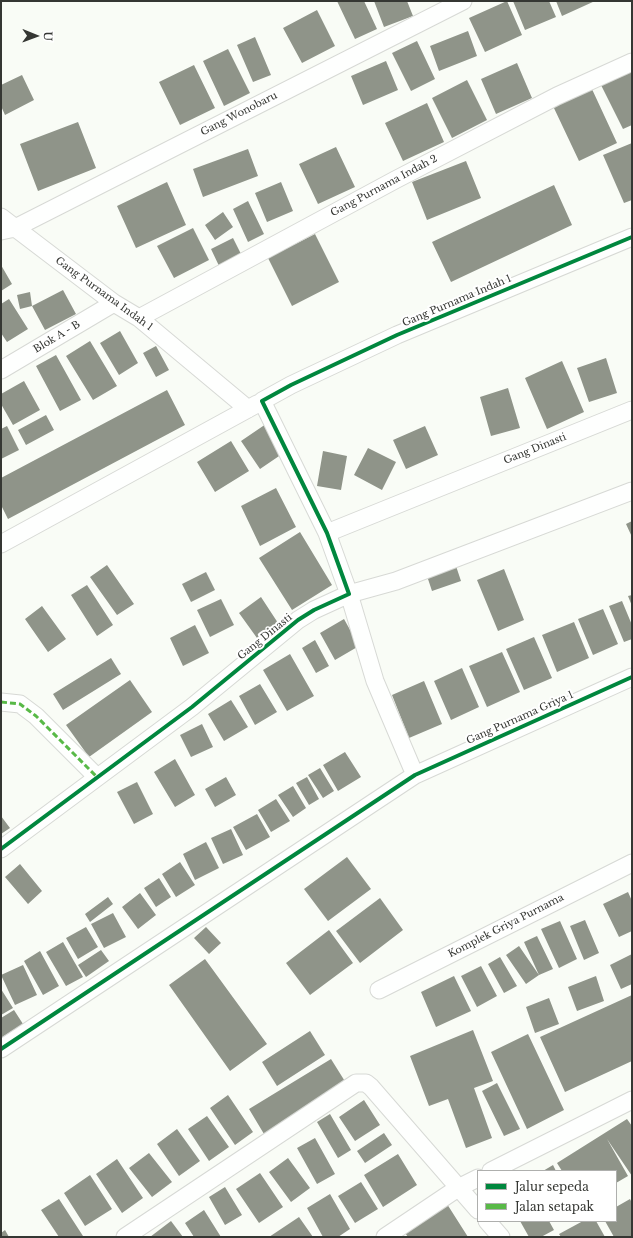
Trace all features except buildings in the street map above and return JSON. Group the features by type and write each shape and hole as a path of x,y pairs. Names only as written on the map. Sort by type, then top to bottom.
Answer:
{"street":[{"name":"Gang Wonobaru","path":"8,229 463,1"},
{"name":"Gang Purnama Indah 2","path":"139,318 402,176 558,96 632,62"},
{"name":"Gang Purnama Indah 1","path":"1,217 8,229 114,303 139,318 255,405 291,385 397,335 632,237"},
{"name":"Blok A - B","path":"1,370 114,303"},
{"path":"1,544 255,405 326,533 349,594 375,681 415,775"},
{"name":"Gang Dinasti","path":"326,533 632,410"},
{"name":"Gang Dinasti","path":"1,850 192,707 298,620 314,610 349,594 396,580 632,491"},
{"name":"Gang Purnama Griya 1","path":"1,1049 415,775 632,677"},
{"path":"1,702 20,704 36,716 97,777"},
{"name":"Komplek Griya Purnama","path":"379,990 632,863"},
{"path":"125,1237 356,1083 366,1084 371,1087 477,1209"},
{"path":"493,1170 632,1100"},
{"path":"385,1237 458,1188 477,1178"},
{"path":"488,1222 501,1237"}],"marked path":[{"path":"1,702 20,704 36,716 97,777"}],"cycle path":[{"path":"1,849 192,707 298,620 314,610 349,594 327,533 262,401 291,385 397,335 632,237"},
{"path":"1,1049 415,775 632,677"}]}
